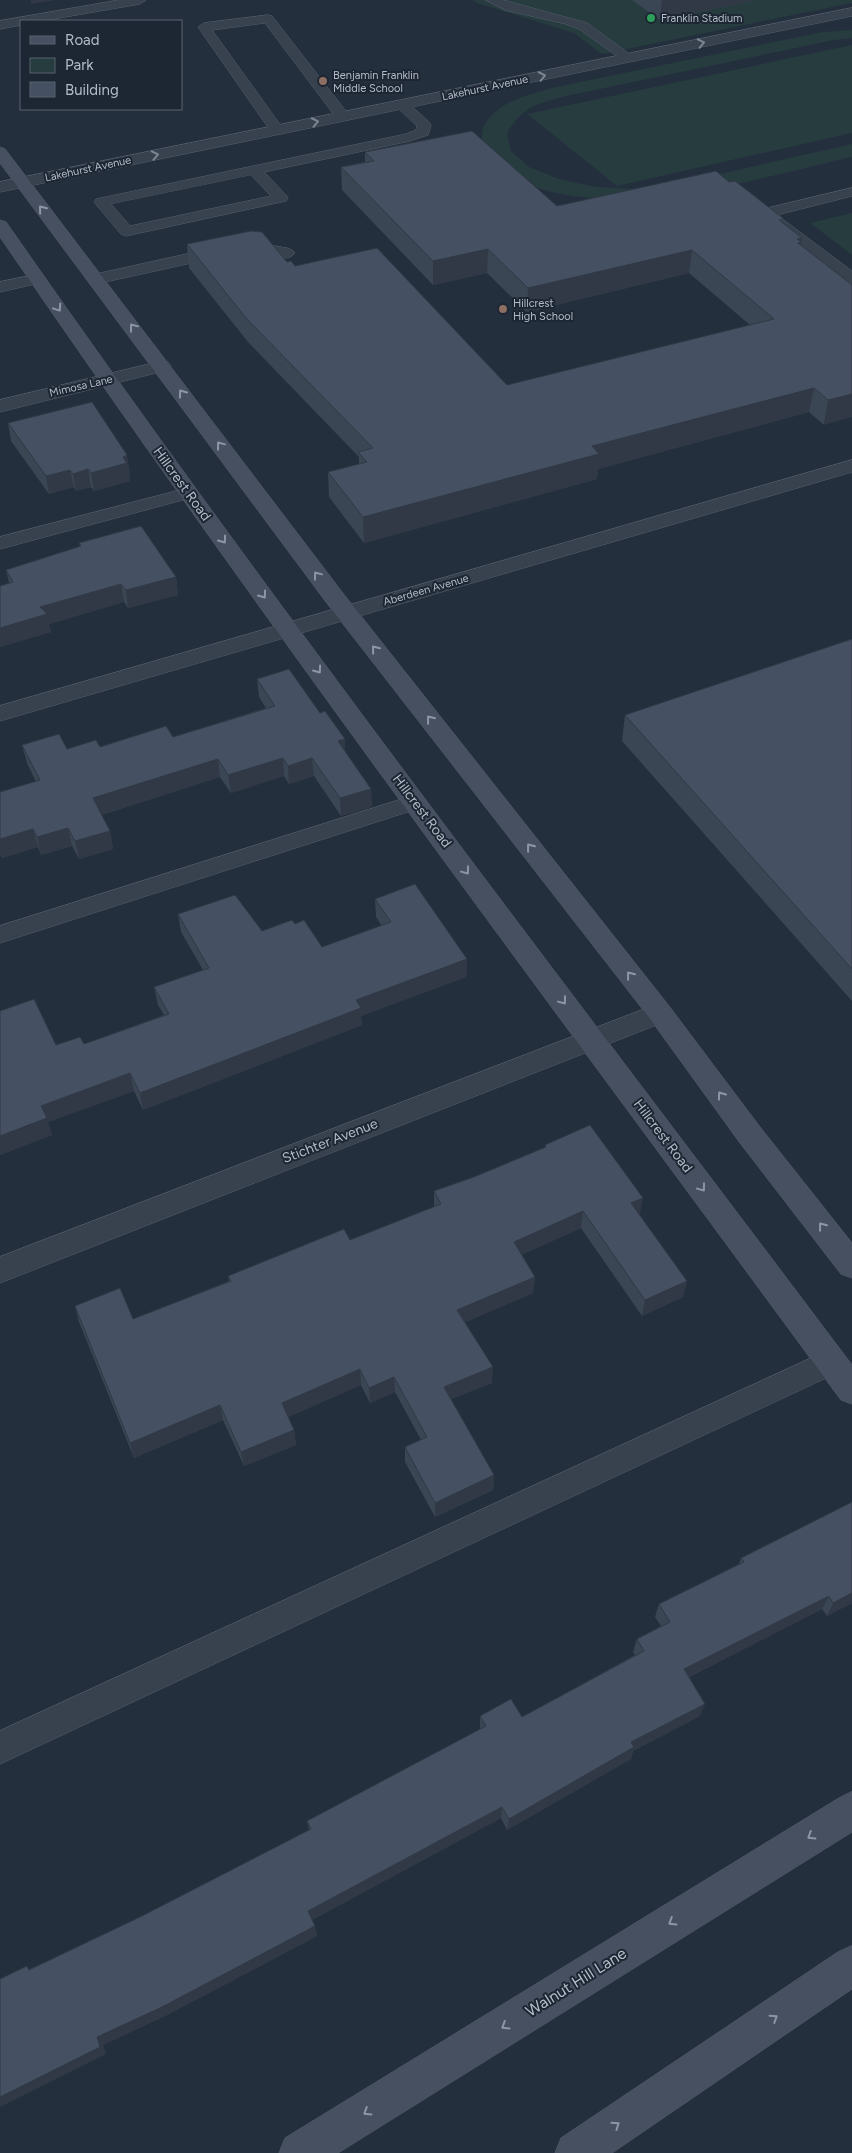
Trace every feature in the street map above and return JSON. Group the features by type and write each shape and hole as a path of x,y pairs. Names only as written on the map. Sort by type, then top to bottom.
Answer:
{"main road":[{"path":"0,152 347,614 660,1013 750,1135 852,1265"},
{"name":"Hillcrest Road","path":"0,225 188,493 852,1390"},
{"name":"Walnut Hill Lane","path":"300,2153 852,1810"},
{"path":"576,2153 852,1966"}],"street":[{"name":"Lakehurst Avenue","path":"0,186 852,12"},
{"name":"Mimosa Lane","path":"0,406 162,366"},
{"name":"Aberdeen Avenue","path":"0,714 852,466"},
{"name":"Stichter Avenue","path":"0,1270 660,1013"}],"lane":[{"path":"28,20 140,0"},
{"path":"492,0 509,7 570,21 583,26 629,58"},
{"path":"278,130 204,26 268,18 343,117"},
{"path":"0,25 20,21"},
{"path":"254,170 281,198 126,231 101,202 254,170 410,138 423,132 424,125 402,104"},
{"path":"852,192 765,213 852,278"},
{"path":"96,279 246,246 287,253"},
{"path":"0,287 38,279"},
{"path":"0,543 188,493"},
{"path":"0,935 415,802"},
{"path":"0,1748 831,1362"}],"green space":[{"name":"Franklin Stadium","path":"472,0 852,0 852,3 602,54 574,33"},
{"path":"852,30 852,38 834,40 547,101 531,108 518,117 507,134 511,151 529,167 559,179 596,187 637,189 675,184 852,144 852,157 774,176 685,193 641,198 598,198 557,193 521,181 482,146 483,128 497,110 516,100 536,93 556,87 823,32"},
{"path":"852,45 852,133 617,186 527,114"},
{"path":"852,213 852,255 810,223"}],"building":[{"path":"472,131 557,206 716,171 729,182 735,181 784,219 779,220 802,238 797,239 802,242 798,243 852,285 852,394 828,400 814,388 592,446 599,454 363,517 328,472 367,462 358,452 373,448 246,318 187,244 251,231 262,232 287,262 291,261 295,266 377,248 507,385 774,319 692,250 528,288 488,249 433,261 341,167 374,161 365,152"},
{"path":"92,402 127,455 123,457 127,463 91,473 88,469 73,474 70,470 46,476 8,423"},
{"path":"141,526 176,577 126,590 121,584 40,607 47,614 0,628 0,586 13,582 6,570 81,546 79,543"},
{"path":"852,639 852,969 625,715"},
{"path":"289,669 320,713 325,711 345,739 338,741 371,789 340,798 312,758 288,766 283,758 228,775 218,759 93,798 110,831 75,841 68,828 37,837 33,829 0,839 0,792 40,780 22,745 59,734 67,749 96,740 100,747 166,726 173,737 275,706 257,679"},
{"path":"415,884 467,959 356,1000 361,1008 140,1093 130,1073 41,1106 47,1118 0,1136 0,1011 34,999 56,1045 80,1037 84,1044 169,1014 154,987 209,968 178,914 235,895 262,931 292,920 295,924 304,920 322,947 391,922 375,899"},
{"path":"590,1125 643,1198 631,1203 687,1281 645,1300 583,1211 514,1242 535,1277 457,1310 493,1367 444,1387 494,1475 435,1503 405,1447 427,1437 394,1377 369,1388 360,1369 282,1403 294,1430 241,1452 220,1405 130,1443 75,1306 120,1288 133,1319 231,1281 228,1276 344,1229 350,1240 441,1204 434,1191 474,1177 546,1147 545,1145"},
{"path":"852,1502 852,1593 833,1603 829,1596 684,1669 705,1704 631,1742 634,1747 509,1819 502,1807 308,1911 315,1926 162,2007 97,2037 100,2047 0,2097 0,1979 27,1966 29,1970 142,1916 311,1829 307,1821 486,1726 480,1716 511,1699 522,1717 644,1651 637,1639 670,1622 659,1604 744,1562 741,1558"}],"place":[{"name":"Franklin Stadium","path":"651,18"},
{"name":"Benjamin Franklin Middle School","path":"323,81"},
{"name":"Hillcrest High School","path":"503,309"}]}
